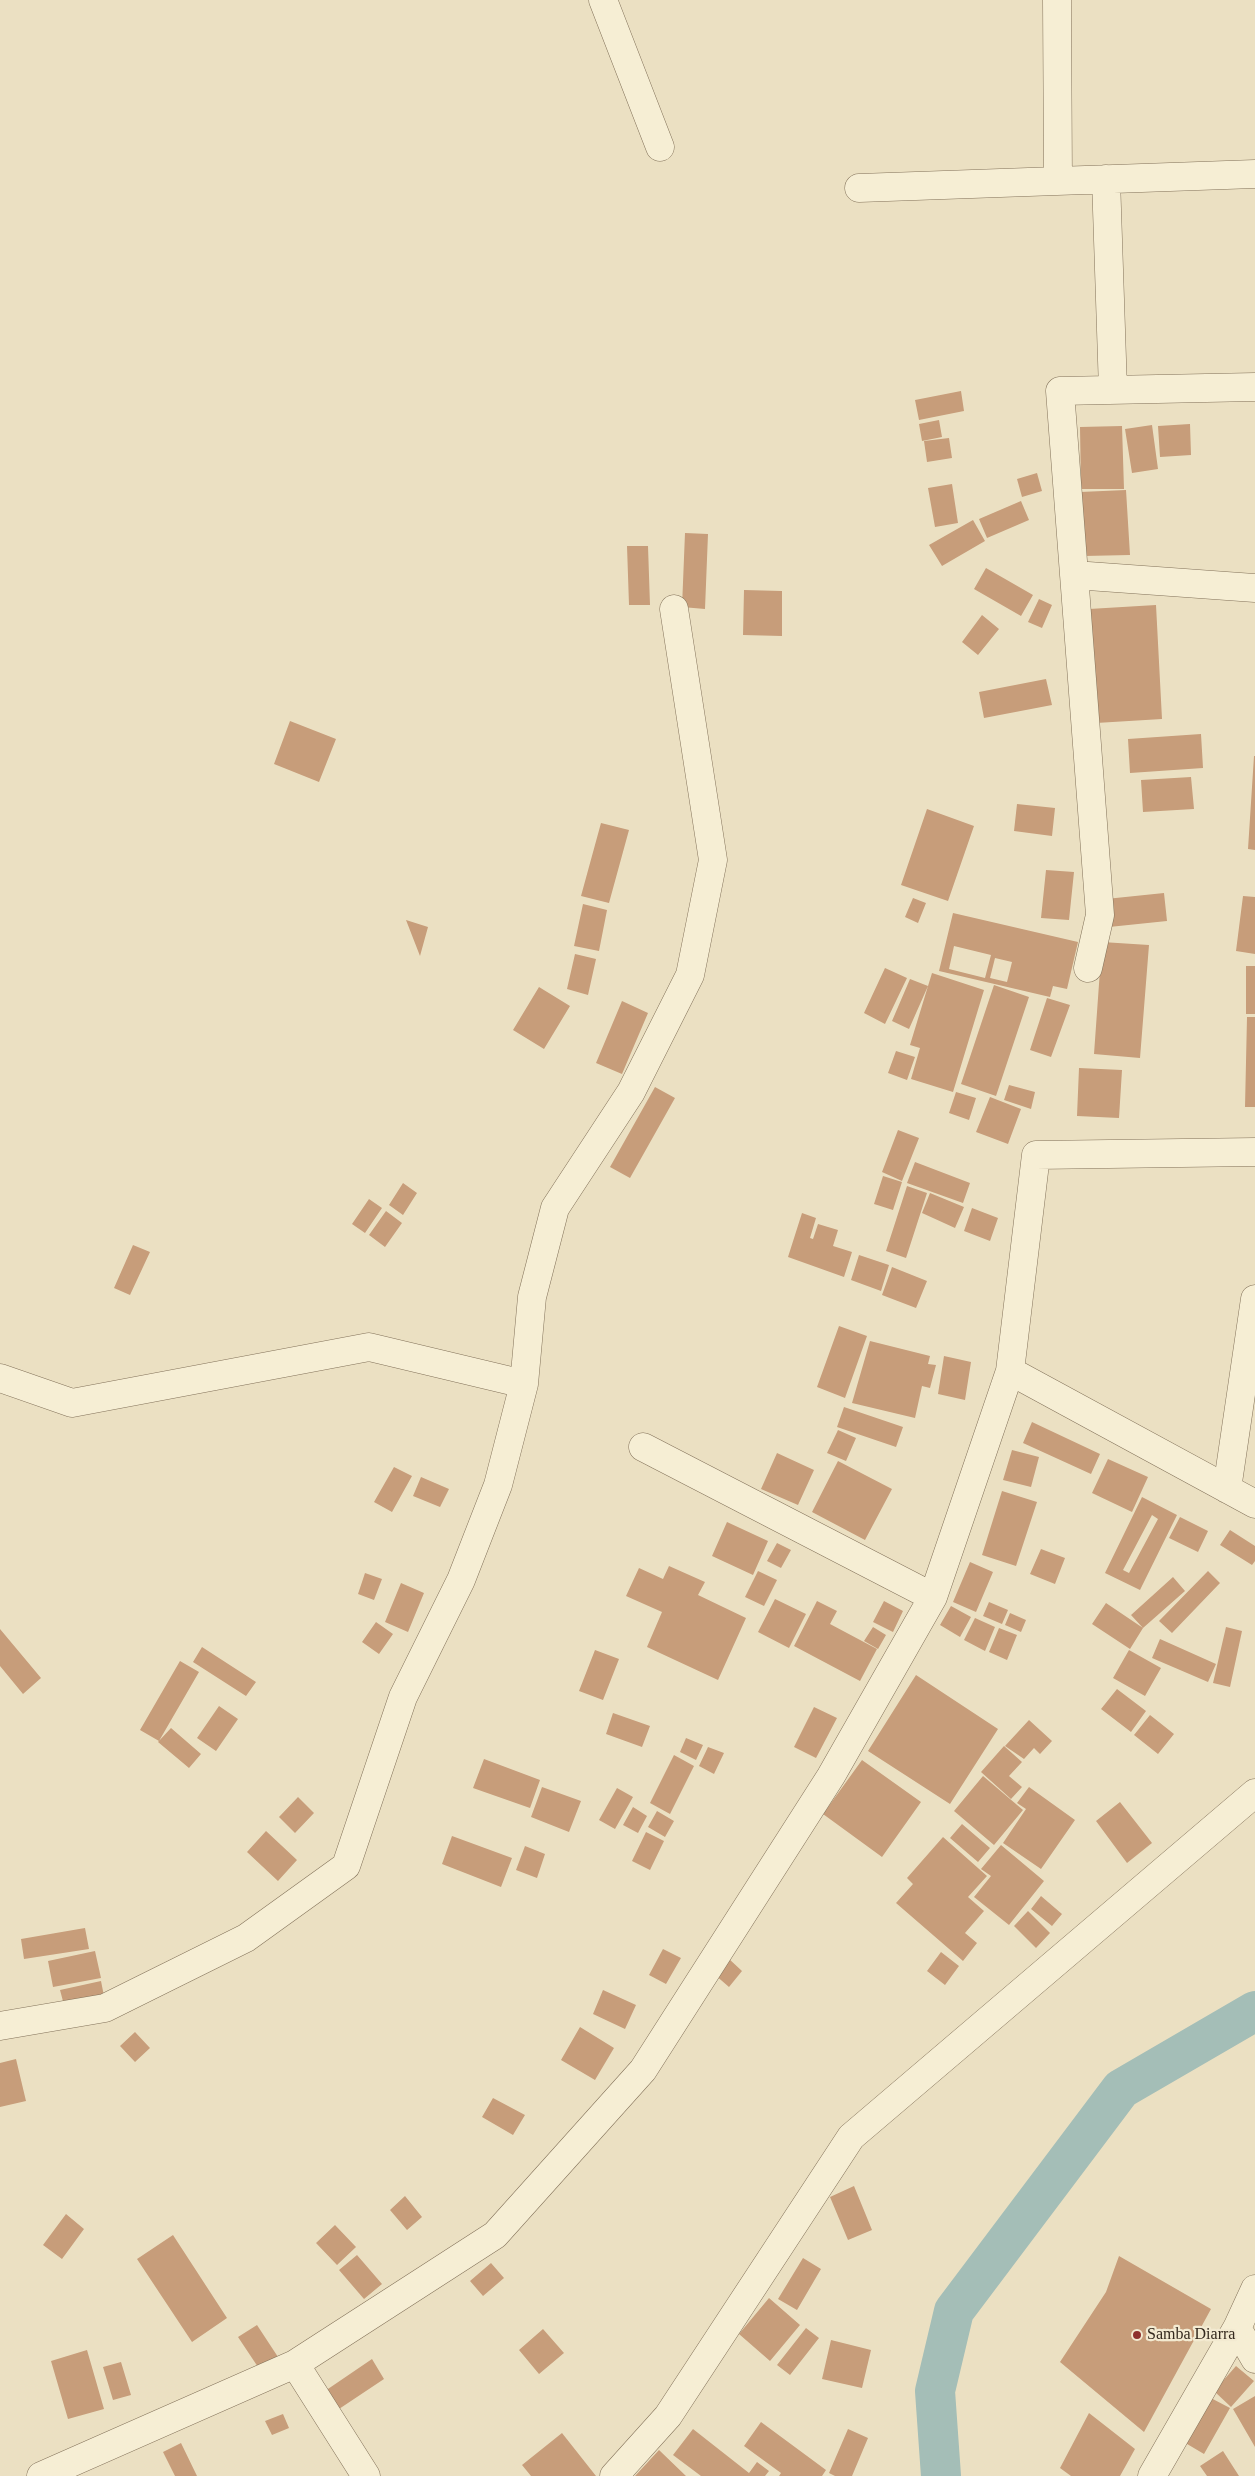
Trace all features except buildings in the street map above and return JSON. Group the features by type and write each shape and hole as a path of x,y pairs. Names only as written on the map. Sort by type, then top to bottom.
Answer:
{"street":[{"path":"603,0 660,148"},
{"path":"1057,0 1058,181"},
{"path":"859,188 1255,174"},
{"path":"1106,179 1113,390"},
{"path":"1088,968 1100,915 1060,391 1255,387"},
{"path":"1074,575 1255,588"},
{"path":"0,2026 105,2008 246,1938 346,1866 403,1698 461,1580 498,1484 524,1384 532,1297 555,1208 631,1092 690,975 713,860 674,609"},
{"path":"41,2476 295,2364 495,2235 642,2070 831,1776 933,1597 1010,1370 1036,1155 1255,1152"},
{"path":"1227,1488 1255,1299"},
{"path":"0,1378 72,1403 369,1347 524,1384"},
{"path":"1010,1370 1255,1504"},
{"path":"644,1447 933,1597"},
{"path":"614,2476 668,2416 851,2136 1255,1793"},
{"path":"1152,2476 1237,2328 1255,2288"},
{"path":"1237,2328 1255,2359"},
{"path":"295,2364 366,2476"}],"waterway":[{"path":"941,2476 935,2391 954,2311 1121,2089 1255,2011"}],"place":[{"name":"Samba Diarra","path":"1137,2335"}]}
